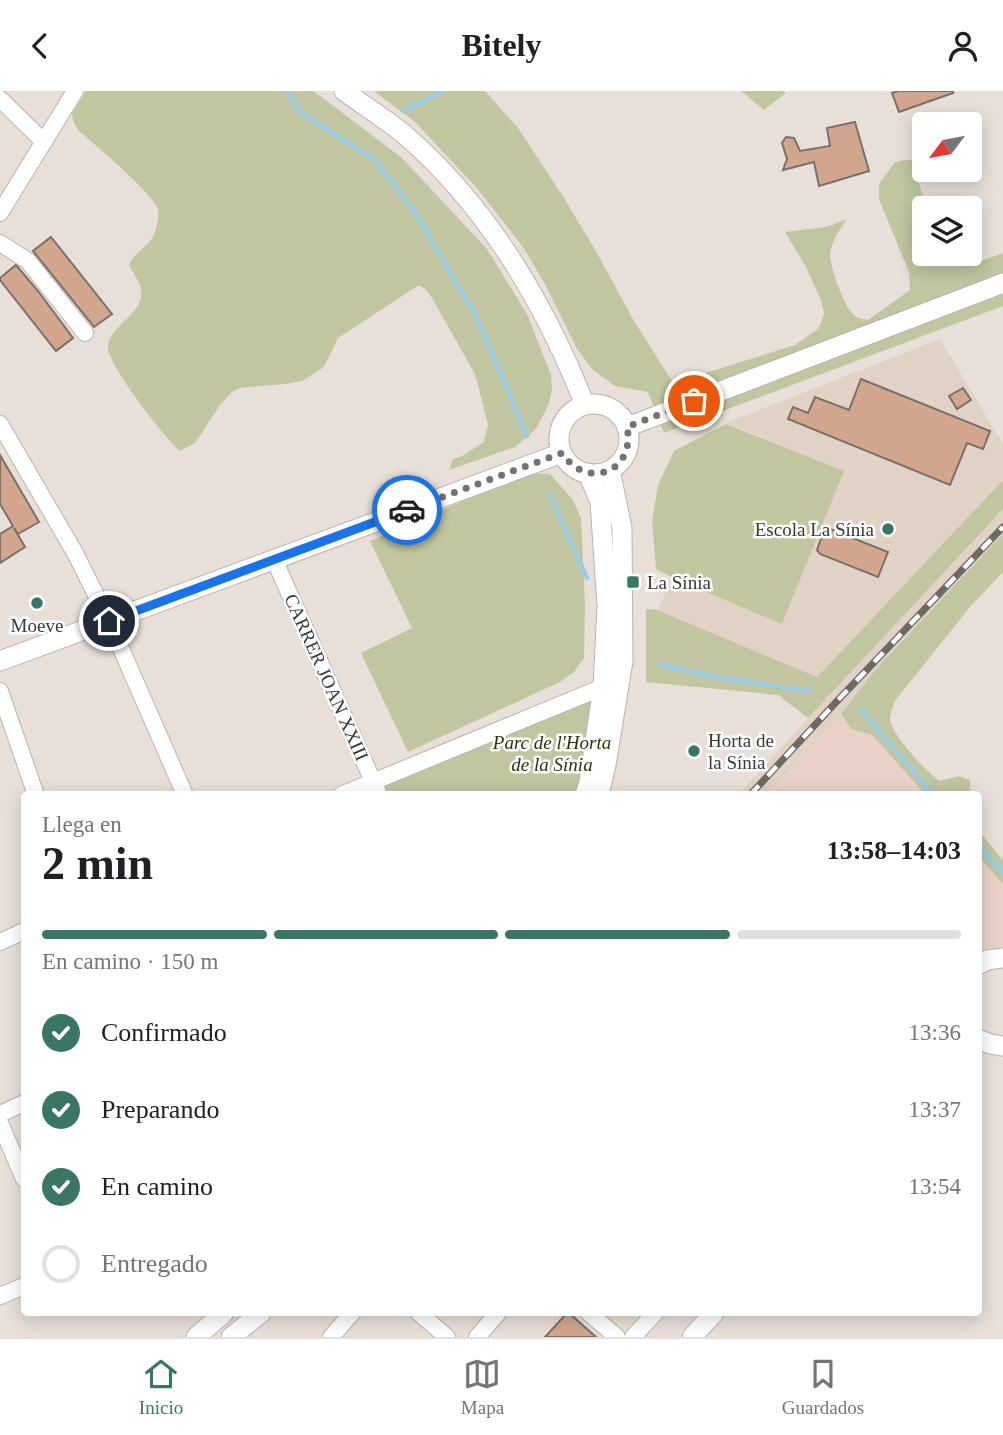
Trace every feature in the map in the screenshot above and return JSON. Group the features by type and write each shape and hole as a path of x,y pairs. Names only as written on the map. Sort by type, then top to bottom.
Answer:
{"street":[{"path":"0,213 75,91"},
{"path":"344,91 405,135 481,215 526,282 552,329 586,405"},
{"path":"0,99 44,142"},
{"path":"0,243 29,261 85,333"},
{"path":"627,427 1003,283"},
{"path":"586,405 606,406 622,418 627,427 628,447 618,464 610,470 588,473 577,469 562,453 559,441 566,418 586,405"},
{"path":"0,423 75,553 109,621 183,791"},
{"path":"0,661 562,453"},
{"path":"600,791 623,661 622,528 610,470"},
{"path":"586,791 603,687 607,606 600,502 588,473"},
{"name":"CARRER JOAN XXIII","path":"274,559 376,788"},
{"path":"376,788 603,687"},
{"path":"0,691 35,791"},
{"path":"0,941 21,932"},
{"path":"982,963 1003,958"},
{"path":"982,1042 1003,1046"},
{"path":"0,1114 21,1104"},
{"path":"0,1123 21,1172"},
{"path":"0,1296 21,1287"},
{"path":"196,1337 221,1316"},
{"path":"231,1337 257,1316"},
{"path":"331,1337 349,1316"},
{"path":"422,1316 447,1337"},
{"path":"477,1337 495,1316"},
{"path":"592,1316 617,1337"},
{"path":"633,1337 652,1316"},
{"path":"692,1337 710,1316"}],"shaded area":[{"name":"Escola La Sínia","path":"940,339 1003,444 1003,480 817,677 657,610 673,578 782,623 843,471 726,423"},
{"path":"1003,509 1003,534 876,669 841,714 771,791 742,791"},
{"path":"841,714 851,729 872,735 922,791 772,791"},
{"path":"982,860 1003,884 1003,946 982,969"}],"green space":[{"path":"86,91 313,91 323,98 402,158 487,249 527,314 551,375 552,390 548,406 536,429 515,447 449,470 453,459 484,442 488,425 475,374 432,298 419,285 338,338 324,367 302,381 239,388 232,392 195,443 180,451 137,399 109,354 108,345 115,331 133,312 141,298 139,284 129,265 153,237 158,210 135,182 78,130 72,114"},
{"path":"374,91 485,91 518,128 564,198 634,321 672,381 680,381 795,345 819,328 824,314 821,300 805,265 785,232 826,227 847,219 834,240 830,255 842,294 849,309 857,317 868,320 910,290 909,272 879,199 879,184 895,162 912,160 912,182 919,182 923,196 912,196 912,266 982,266 982,260 1003,253 1003,306 664,433 648,392 615,386 593,370 577,349 523,247 476,187 415,122"},
{"path":"741,91 783,91 786,93 764,110"},
{"path":"726,424 844,471 782,624 656,569 652,520 658,485 674,451"},
{"path":"528,473 550,474 573,500 581,518 585,604 584,658 574,672 560,682 408,752 361,653 412,628 370,541"},
{"path":"1003,480 1003,509 808,718 778,695 646,682 646,609 657,610 817,677"},
{"path":"1003,534 1003,572 970,607 894,702 890,717 896,734 934,777 940,781 959,776 970,780 970,791 922,791 872,735 851,729 841,714 876,669"},
{"name":"Parc de l'Horta de la Sínia","path":"603,687 586,791 378,791 373,781"},
{"path":"982,835 1003,860 1003,884 982,860"}],"building":[{"path":"892,93 953,93 899,112"},
{"path":"855,122 869,171 819,186 814,162 783,170 787,159 782,143 786,137 794,138 800,151 830,146 827,128"},
{"path":"51,237 112,314 94,327 33,251"},
{"path":"16,265 73,338 56,351 0,280"},
{"path":"861,379 990,431 983,449 967,443 950,485 788,419 793,407 808,413 815,397 849,410"},
{"path":"963,388 971,400 957,409 949,396"},
{"path":"0,455 39,522 18,534 14,528 25,547 0,563 0,534 13,526 0,504"},
{"path":"825,527 888,552 878,577 820,554 817,550"},
{"path":"564,1316 572,1316 596,1337 545,1337"}],"waterway":[{"path":"287,91 301,113 374,159 415,212 477,318 527,436"},
{"path":"404,111 443,91"},
{"path":"550,495 587,578"},
{"path":"660,665 722,678 809,691"},
{"path":"860,709 931,791"},
{"path":"982,850 1003,874"}],"railway":[{"path":"754,791 1003,527"}],"way so far":[{"path":"407,510 562,453 577,469 588,473 610,470 618,464 628,447 627,427 694,401"}],"place":[{"name":"Escola La Sínia","path":"888,529"},
{"name":"La Sínia","path":"633,582"},
{"name":"Moeve","path":"37,603"},
{"name":"Horta de la Sínia","path":"694,751"}],"route":[{"path":"109,621 407,510"}]}
